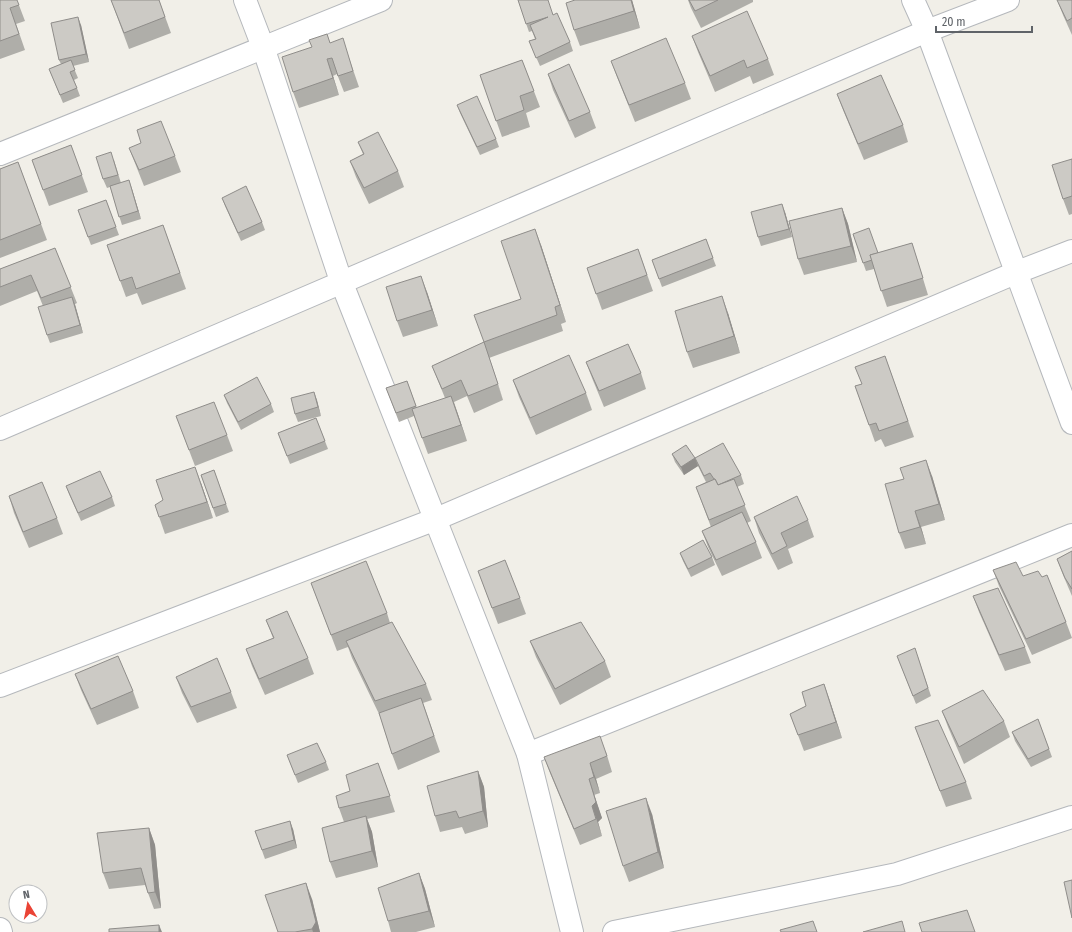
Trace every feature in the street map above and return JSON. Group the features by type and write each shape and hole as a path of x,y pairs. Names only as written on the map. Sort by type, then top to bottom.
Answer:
{"street":[{"path":"245,0 263,47 341,281 528,754 572,932"},
{"path":"0,154 381,0"},
{"path":"913,0 926,31 1072,423"},
{"path":"0,429 341,281 926,31 1008,0"},
{"path":"0,686 436,519 1015,273 1072,251"},
{"path":"528,754 1072,535"},
{"path":"614,932 897,874 1072,817"}],"building":[{"path":"0,0 17,0 19,5 10,8 19,34 0,41"},
{"path":"111,0 159,0 165,17 124,33"},
{"path":"518,0 548,0 553,15 557,13 570,42 536,58 529,41 536,39 530,25 548,17 526,24"},
{"path":"575,0 631,0 634,11 574,30 566,3"},
{"path":"689,0 718,0 695,11"},
{"path":"1057,0 1072,0 1072,18 1067,21"},
{"path":"747,11 768,59 747,68 744,60 710,76 692,36"},
{"path":"78,17 86,54 59,60 51,23"},
{"path":"327,34 330,43 343,38 353,71 338,76 332,58 327,59 333,78 293,92 282,57 312,47 309,40"},
{"path":"666,38 685,83 629,105 611,61"},
{"path":"71,60 75,70 70,72 77,88 60,95 49,69"},
{"path":"522,60 534,91 520,96 524,110 496,121 480,75"},
{"path":"569,64 590,112 569,121 548,74"},
{"path":"881,75 903,125 858,144 837,94"},
{"path":"477,96 496,139 477,147 457,105"},
{"path":"161,121 175,156 139,170 129,148 141,143 137,130"},
{"path":"378,132 398,171 364,188 350,161 364,154 358,142"},
{"path":"71,145 82,175 43,190 32,160"},
{"path":"111,152 118,175 103,179 96,157"},
{"path":"1072,159 1072,196 1063,199 1052,165"},
{"path":"18,162 41,224 0,240 0,169"},
{"path":"129,180 138,211 119,217 110,186"},
{"path":"246,186 262,222 238,233 222,198"},
{"path":"106,200 116,227 88,237 78,210"},
{"path":"782,204 789,229 758,237 751,212"},
{"path":"842,208 851,246 798,259 789,221"},
{"path":"163,225 180,273 136,289 132,277 120,281 107,245"},
{"path":"869,228 878,253 870,255 872,260 863,263 853,234"},
{"path":"535,229 560,305 555,307 557,315 484,342 474,315 521,299 501,241"},
{"path":"706,239 713,258 659,279 652,260"},
{"path":"912,243 923,278 881,291 870,255"},
{"path":"55,248 71,287 41,298 31,275 0,287 0,269"},
{"path":"638,249 647,275 596,294 587,268"},
{"path":"421,276 432,310 397,321 386,287"},
{"path":"722,296 734,336 687,352 675,311"},
{"path":"72,297 80,325 47,335 38,307"},
{"path":"484,342 498,384 468,396 461,380 442,389 432,366"},
{"path":"628,344 641,373 599,391 586,362"},
{"path":"569,355 586,393 530,418 513,380"},
{"path":"885,356 908,421 879,431 876,423 869,425 855,386 862,384 855,367"},
{"path":"257,377 271,404 238,422 224,395"},
{"path":"407,381 416,406 396,413 386,388"},
{"path":"314,392 318,407 295,414 291,398"},
{"path":"451,396 461,425 422,438 412,409"},
{"path":"214,402 227,435 189,450 176,416"},
{"path":"316,418 325,441 287,456 278,433"},
{"path":"723,443 741,475 718,485 710,473 704,476 695,458"},
{"path":"686,445 695,458 681,467 672,454"},
{"path":"926,460 939,504 915,511 920,527 899,533 885,484 904,479 900,468"},
{"path":"195,467 207,502 159,517 155,505 163,500 156,480"},
{"path":"214,470 226,504 213,508 201,475"},
{"path":"100,471 112,497 78,513 66,486"},
{"path":"715,479 718,485 734,479 745,505 709,520 696,487"},
{"path":"42,482 57,518 23,532 9,496"},
{"path":"797,496 808,520 781,533 787,546 772,554 754,517"},
{"path":"742,512 756,542 716,560 702,531"},
{"path":"703,540 712,557 688,569 680,553"},
{"path":"1072,551 1072,589 1065,578 1057,559"},
{"path":"505,560 520,598 492,608 478,571"},
{"path":"366,561 387,613 331,635 311,583"},
{"path":"1016,562 1023,576 1038,571 1042,577 1047,575 1066,622 1026,639 993,570"},
{"path":"998,588 1025,647 999,655 973,596"},
{"path":"287,611 308,658 259,679 246,649 274,638 266,620"},
{"path":"392,622 426,684 375,701 346,641"},
{"path":"581,622 605,661 555,689 530,641"},
{"path":"915,648 928,688 913,696 897,656"},
{"path":"118,656 133,691 91,709 75,674"},
{"path":"217,658 231,692 191,707 176,677"},
{"path":"824,684 836,722 798,735 790,714 806,706 802,692"},
{"path":"983,690 1004,721 959,747 942,711"},
{"path":"421,698 434,736 392,754 379,713"},
{"path":"1038,719 1049,749 1028,759 1012,732"},
{"path":"938,720 966,782 940,791 915,727"},
{"path":"600,736 607,756 590,763 594,777 589,779 596,802 592,806 596,819 574,829 544,757"},
{"path":"317,743 326,762 295,775 287,755"},
{"path":"378,763 390,796 339,808 336,796 350,791 346,775"},
{"path":"478,771 483,811 459,818 456,811 435,816 427,786"},
{"path":"646,798 658,852 623,866 606,811"},
{"path":"366,816 372,851 330,862 322,828"},
{"path":"290,821 294,840 262,850 255,831"},
{"path":"149,828 155,892 148,893 141,868 103,873 97,833"},
{"path":"419,873 429,911 388,921 378,888"},
{"path":"1072,880 1072,918 1064,882"},
{"path":"306,883 316,922 312,929 295,932 278,932 265,895"},
{"path":"967,910 975,932 922,932 919,923"},
{"path":"813,921 817,932 781,932 780,930"},
{"path":"902,921 905,932 863,932"},
{"path":"159,925 159,932 109,932 109,929"}]}
